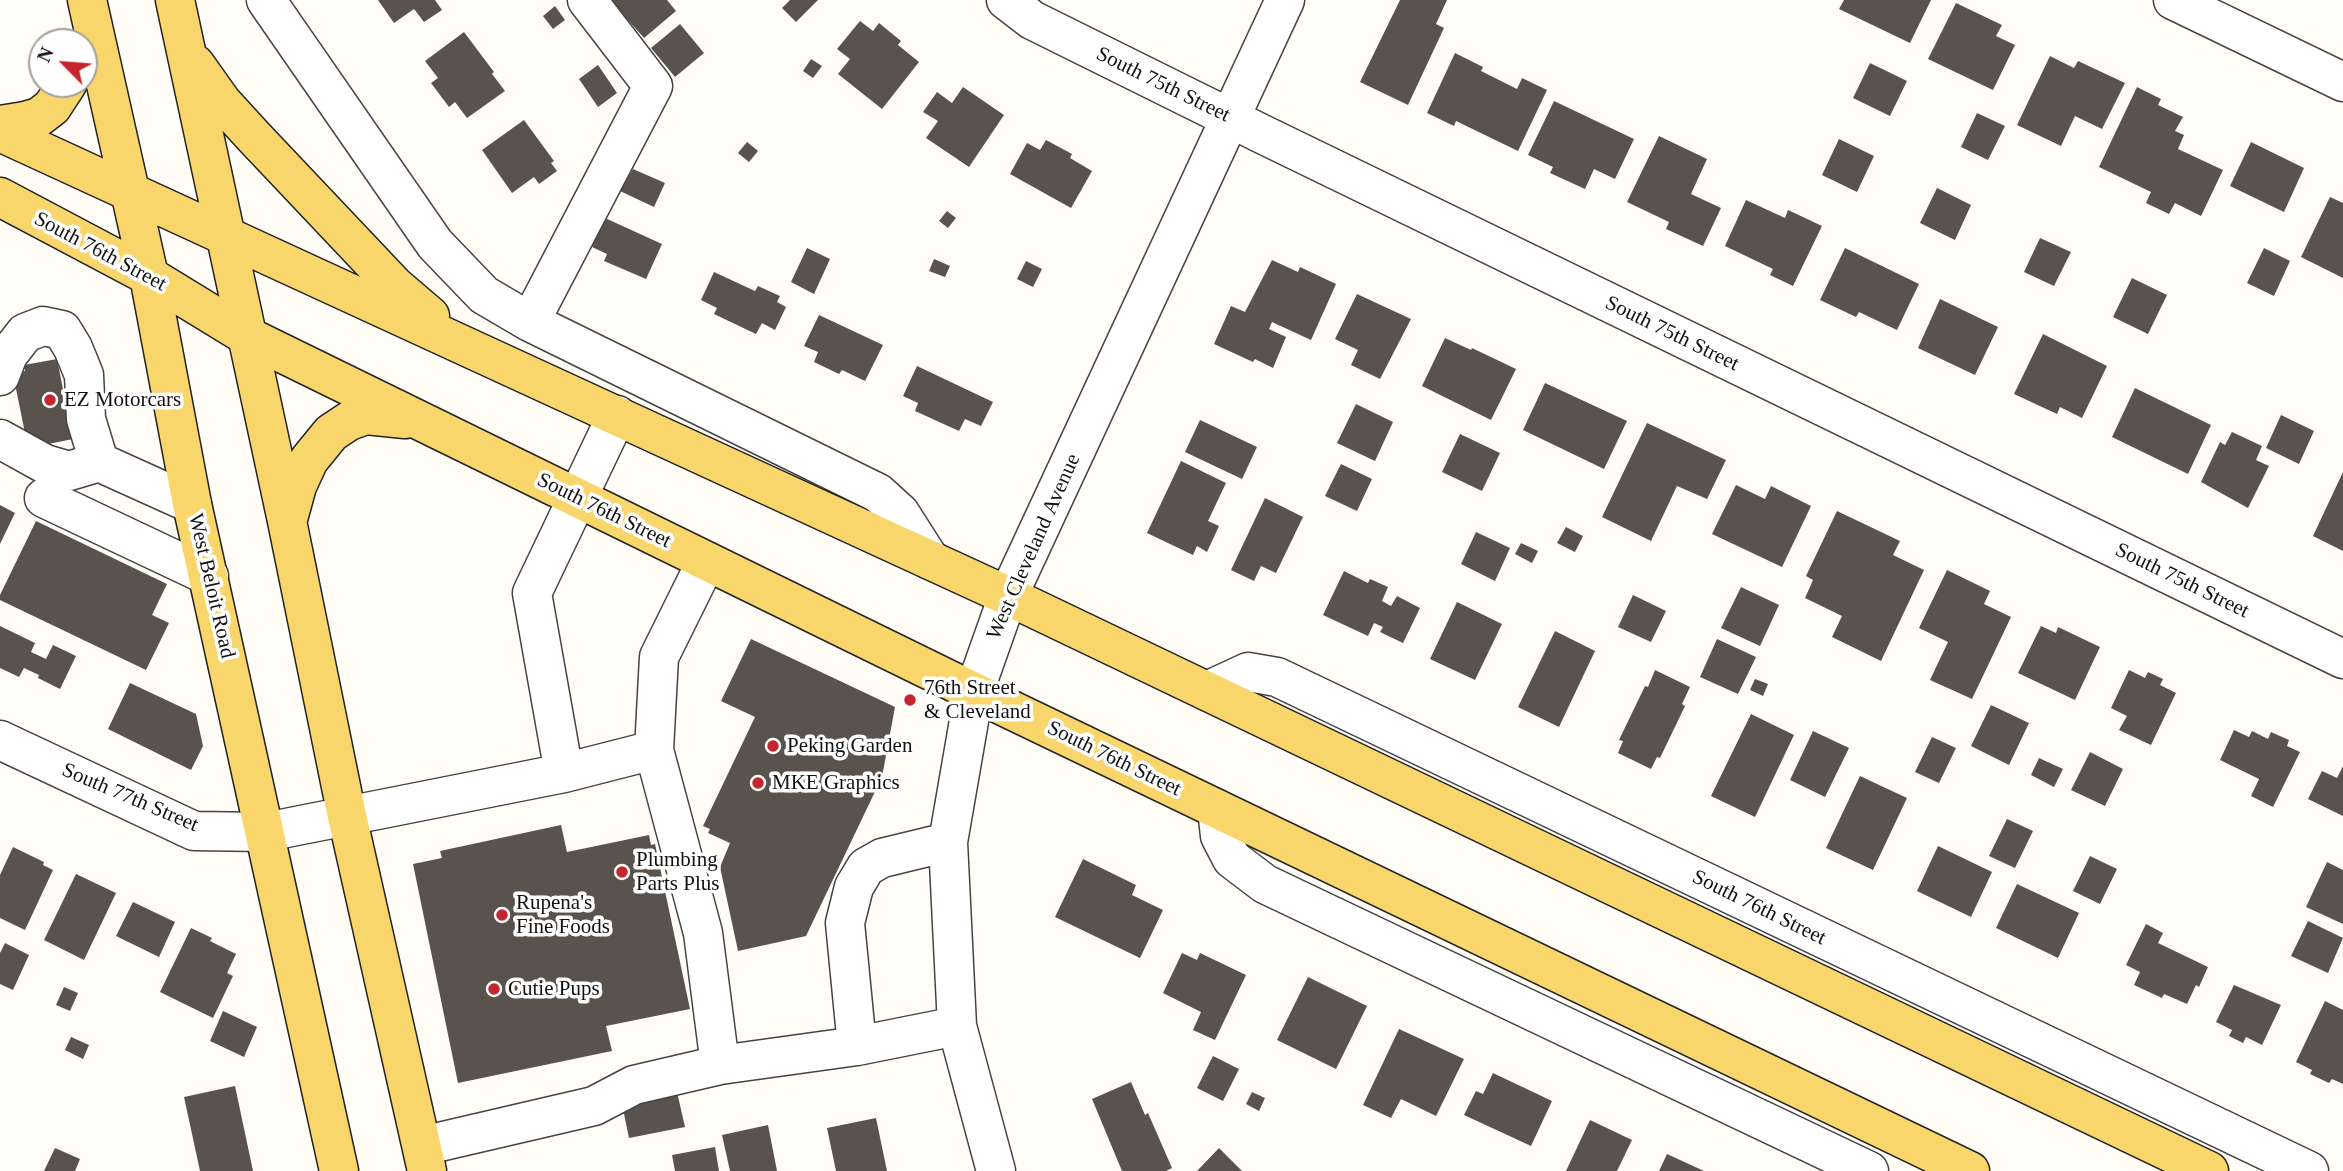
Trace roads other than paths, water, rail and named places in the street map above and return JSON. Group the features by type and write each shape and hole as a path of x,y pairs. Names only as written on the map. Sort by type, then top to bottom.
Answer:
{"main road":[{"path":"83,28 86,0"},
{"name":"West Beloit Road","path":"86,0 131,192 192,504 339,1171"},
{"path":"175,0 288,521 347,816 424,1159"},
{"path":"184,44 202,76 246,129 395,286 467,347"},
{"path":"0,125 39,117 52,107 58,98"},
{"name":"South 76th Street","path":"0,132 1008,596 2210,1171"},
{"name":"South 76th Street","path":"0,197 149,276 247,336 974,692 1970,1171"},
{"path":"288,521 297,486 309,460 331,433 349,421 366,415 392,416 423,422"}],"street":[{"path":"266,0 435,244 484,295 519,316 878,493 900,513 930,560"},
{"path":"519,316 653,86 587,0"},
{"name":"South 75th Street","path":"1006,0 1032,20 1231,119 2343,659"},
{"name":"West Cleveland Avenue","path":"996,1171 957,1026 948,842 974,692 1008,596 1285,0"},
{"path":"2173,0 2343,82"},
{"path":"0,376 8,355 25,333 43,326 62,330 74,348 84,375 86,419 99,462"},
{"path":"564,773 532,593 617,415"},
{"path":"0,439 45,464 69,471 99,462 192,504"},
{"path":"44,498 209,576"},
{"path":"706,562 659,657 654,750 703,933 720,1065"},
{"name":"South 76th Street","path":"1207,691 1248,672 1277,677 2309,1171"},
{"name":"South 77th Street","path":"0,740 194,831 266,832 564,773 654,750"},
{"path":"1217,809 1220,836 1232,859 1265,884 1869,1171"},
{"path":"857,1046 845,923 854,887 866,867 882,858 948,842"},
{"path":"424,1159 594,1106 634,1085 720,1065 857,1046 957,1026"}],"place":[{"name":"EZ Motorcars","path":"50,400"},
{"name":"76th Street & Cleveland","path":"910,700"},
{"name":"Peking Garden","path":"773,746"},
{"name":"MKE Graphics","path":"758,783"},
{"name":"Plumbing Parts Plus","path":"622,872"},
{"name":"Rupena's Fine Foods","path":"502,915"},
{"name":"Cutie Pups","path":"494,989"}]}
